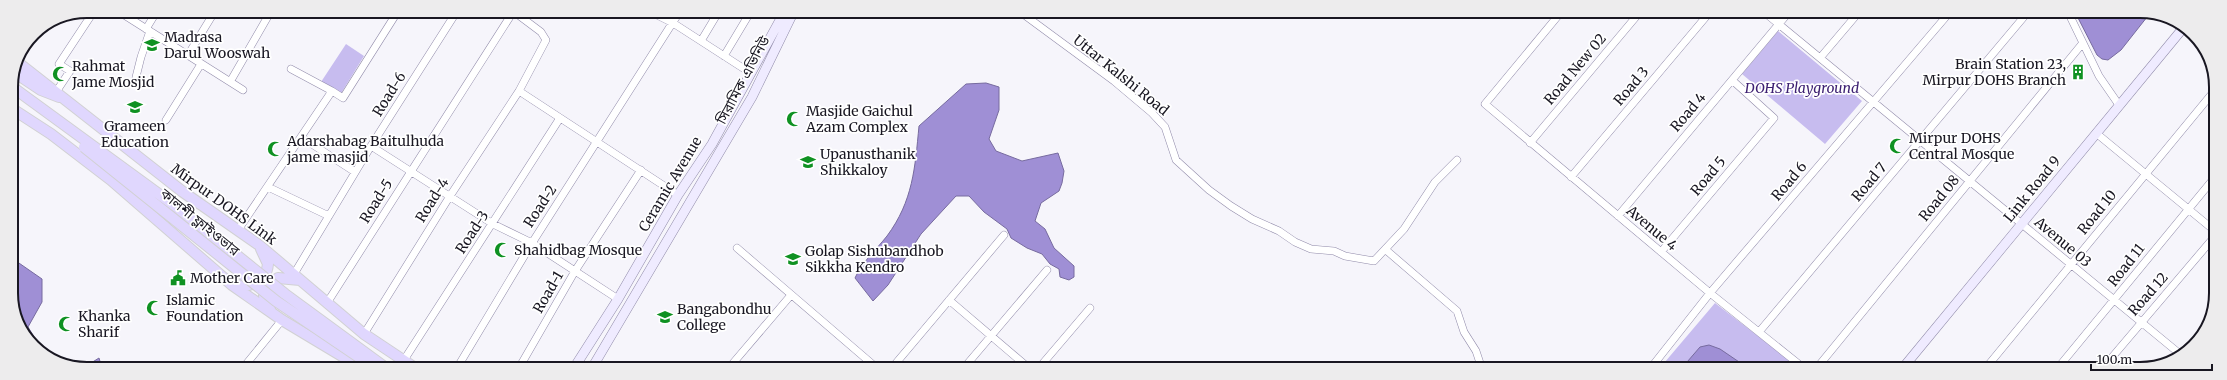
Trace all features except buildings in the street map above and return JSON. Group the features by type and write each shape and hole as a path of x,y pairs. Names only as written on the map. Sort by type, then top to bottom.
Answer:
{"main road":[{"name":"Ceramic Avenue","path":"578,362 618,299 678,195 712,144 750,72 781,18"},
{"name":"সিরামিক এভিনিউ","path":"596,362 752,97 791,18"},
{"name":"Link Road 9","path":"1908,362 2181,31"},
{"name":"Mirpur DOHS Link","path":"21,65 183,192 259,245 364,334 407,362"},
{"path":"19,75 35,86 59,95"},
{"path":"18,91 178,208 285,294 378,362"},
{"name":"কালশী ফ্লাইওভার","path":"18,97 119,175 276,301 366,362"},
{"path":"18,104 37,119 51,134"},
{"path":"18,113 51,134 167,226 232,285 272,314 352,362"},
{"path":"232,285 252,285 264,277 268,264 259,245"},
{"path":"272,314 264,296 267,288 278,278 297,277"}],"street":[{"path":"59,95 70,71 59,64 89,18"},
{"path":"129,18 243,90"},
{"path":"136,77 148,30 154,18"},
{"path":"188,55 211,18"},
{"path":"230,82 267,18"},
{"path":"291,70 343,98 394,18"},
{"name":"Road-6","path":"297,277 328,216 453,18"},
{"name":"Road-5","path":"327,303 410,170 509,18"},
{"name":"Road-4","path":"364,334 450,196 519,92 546,40 541,32 521,18"},
{"path":"663,18 750,72"},
{"name":"Road-2","path":"462,362 532,243 676,18"},
{"path":"701,41 715,18"},
{"path":"724,56 747,18"},
{"name":"Uttar Kalshi Road","path":"1028,18 1114,81 1152,113 1165,127 1176,160 1209,190 1252,219 1279,231 1295,242 1311,249 1334,251 1345,256 1374,261 1386,250"},
{"name":"Avenue 4","path":"1557,18 1485,104 1710,294 1795,362"},
{"name":"Road New 02","path":"1530,143 1635,18"},
{"name":"Road 3","path":"1571,177 1705,18"},
{"name":"Avenue 03","path":"1772,18 2177,352"},
{"name":"Road 4","path":"1618,216 1784,18"},
{"path":"1820,58 1854,18"},
{"name":"Road 6","path":"1656,362 1710,294 1945,18"},
{"name":"Road 7","path":"1759,332 2023,18"},
{"path":"2071,18 2098,76 2119,105"},
{"name":"Road 08","path":"1822,362 2082,44"},
{"path":"166,120 201,64"},
{"name":"Road 5","path":"1661,252 1774,116 1732,80"},
{"path":"238,230 332,91"},
{"path":"519,92 678,195"},
{"name":"Road 10","path":"1990,362 2209,97"},
{"name":"Road-3","path":"404,360 560,118"},
{"path":"2096,133 2209,226"},
{"path":"301,137 355,172"},
{"path":"371,146 493,224 532,243 618,299"},
{"path":"1457,160 1435,182 1404,229 1386,250 1457,311 1464,332 1476,351 1480,362"},
{"name":"Road-1","path":"522,362 575,271 641,170"},
{"name":"Road 11","path":"2063,362 2187,208 2209,184"},
{"path":"268,186 328,216"},
{"path":"896,362 1004,235"},
{"name":"Road 12","path":"2108,362 2209,243"},
{"path":"737,248 870,362"},
{"path":"969,362 1047,270"},
{"path":"733,362 792,295"},
{"path":"949,300 1022,362"},
{"path":"1044,362 1090,308"},
{"path":"248,362 282,320"}],"green space":[{"name":"DOHS Playground","path":"1778,31 1862,101 1825,144 1742,74"},
{"path":"346,44 364,56 340,95 321,82"},
{"path":"1715,303 1792,362 1665,362"}],"shaded area":[{"path":"2078,18 2146,19 2121,50 2108,60 2102,59 2097,55"},
{"path":"986,83 999,87 999,110 989,139 996,151 1022,161 1058,153 1064,171 1062,183 1059,191 1041,203 1035,221 1045,229 1054,248 1074,266 1074,277 1069,280 1060,277 1059,269 1050,264 1042,254 1027,248 1011,238 1007,229 984,212 969,196 956,196 921,234 888,285 873,301 855,278 865,261 887,236 896,223 902,210 914,170 919,126 966,84"},
{"path":"18,262 42,279 42,302 28,327 33,335 25,324 19,307"},
{"path":"1709,345 1720,349 1739,362 1687,362 1700,347"},
{"path":"99,358 100,362 93,362"}],"place":[{"name":"Madrasa Darul Wooswah","path":"152,45"},
{"name":"Brain Station 23, Mirpur DOHS Branch","path":"2078,72"},
{"name":"Rahmat Jame Mosjid","path":"60,74"},
{"name":"Grameen Education","path":"135,107"},
{"name":"Masjide Gaichul Azam Complex","path":"794,119"},
{"name":"Mirpur DOHS Central Mosque","path":"1897,146"},
{"name":"Adarshabag Baitulhuda jame masjid","path":"275,149"},
{"name":"Upanusthanik Shikkaloy","path":"808,162"},
{"name":"Shahidbag Mosque","path":"502,250"},
{"name":"Golap Sishubandhob Sikkha Kendro","path":"793,259"},
{"name":"Mother Care","path":"178,278"},
{"name":"Islamic Foundation","path":"154,308"},
{"name":"Bangabondhu College","path":"665,317"},
{"name":"Khanka Sharif","path":"66,324"}]}
